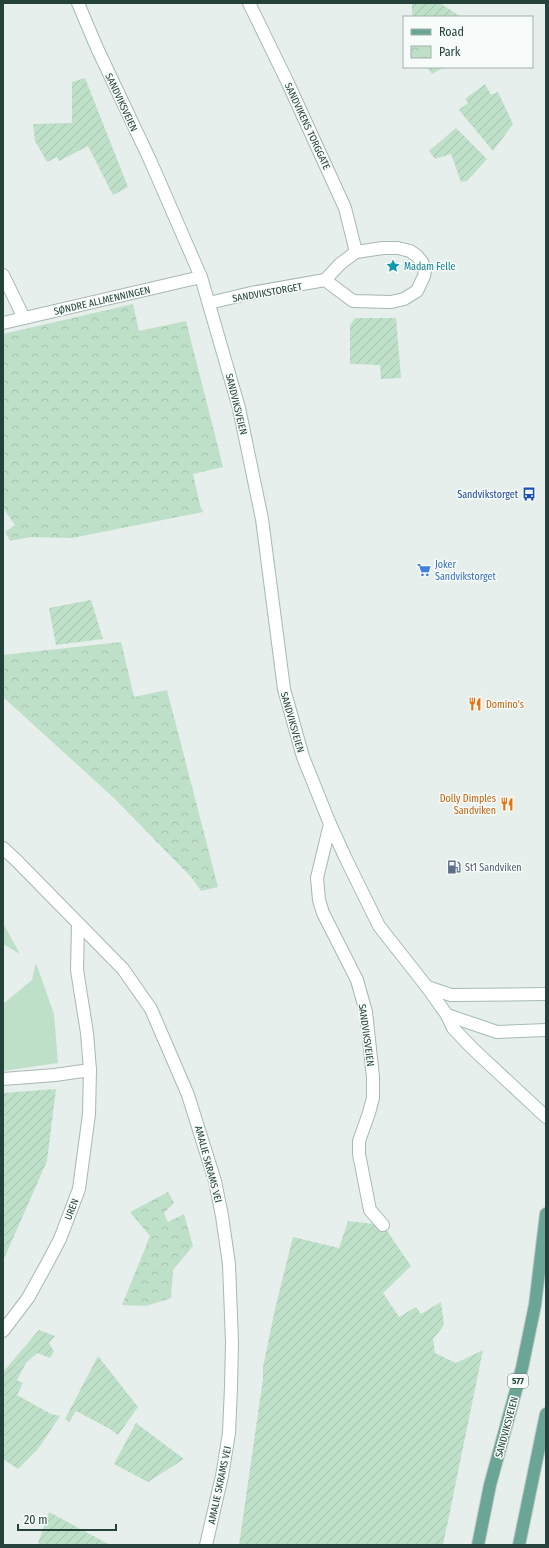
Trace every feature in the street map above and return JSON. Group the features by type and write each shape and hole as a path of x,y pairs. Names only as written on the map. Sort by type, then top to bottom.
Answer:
{"main road":[{"name":"SANDVIKSVEIEN","path":"478,1545 490,1485 522,1368 536,1305 546,1214"},
{"path":"519,1545 546,1414"}],"street":[{"name":"SANDVIKSVEIEN","path":"78,3 97,48 150,160 201,277 209,303 239,408 262,519 284,689 303,757 330,824 380,926 427,987 447,1015 453,1028 472,1048 546,1117"},
{"name":"SANDVIKENS TORGGATE","path":"249,3 287,81 345,208 356,252"},
{"path":"383,248 398,248 410,251 417,256 425,270 421,285 417,291 404,299 391,302 353,301 325,280 340,264 356,252 383,248"},
{"path":"3,275 24,318"},
{"name":"SØNDRE ALLMENNINGEN","path":"3,323 201,277"},
{"name":"SANDVIKSTORGET","path":"209,303 325,280"},
{"name":"SANDVIKSVEIEN","path":"330,824 317,878 319,900 323,913 357,980 366,1012 373,1077 373,1098 359,1141 359,1154 370,1210 383,1225"},
{"name":"AMALIE SKRAMS VEI","path":"3,848 123,969 151,1009 188,1095 215,1181 229,1264 232,1342 230,1425 222,1476 206,1545"},
{"name":"UREN","path":"3,1331 28,1298 49,1260 60,1239 79,1189 90,1114 90,1070 88,1033 77,970 78,924"},
{"path":"427,987 451,995 546,994"},
{"path":"447,1015 497,1032 546,1030"},
{"path":"3,1079 55,1075 90,1070"}],"green space":[{"path":"412,3 440,3 460,16 412,16"},
{"path":"428,68 442,68 432,74"},
{"path":"85,78 128,187 113,195 88,146 59,161 57,157 47,162 35,141 33,124 72,123 72,82"},
{"path":"485,84 491,95 498,92 513,124 493,151 459,110 468,103 465,99"},
{"path":"456,128 487,159 467,181 461,182 451,154 435,159 429,151"},
{"path":"133,304 139,331 186,321 223,467 193,474 203,512 72,538 31,537 10,541 5,532 15,525 3,508 3,334"},
{"path":"355,318 396,318 401,378 381,379 380,365 350,364 350,325"},
{"path":"91,600 103,639 56,645 49,608"},
{"path":"121,642 134,697 167,690 218,887 201,891 192,878 115,799 3,697 3,655"},
{"path":"3,923 20,954 3,944"},
{"path":"36,963 54,1014 58,1063 3,1071 3,1004 32,980"},
{"path":"56,1089 47,1161 3,1261 3,1093"},
{"path":"168,1192 174,1203 164,1213 168,1222 184,1214 193,1246 173,1270 171,1298 146,1306 122,1305 150,1236 130,1212"},
{"path":"348,1221 383,1225 411,1266 383,1293 399,1317 416,1307 421,1314 441,1302 444,1325 433,1339 435,1353 456,1363 483,1350 443,1545 239,1545 263,1379 263,1367 275,1309 293,1237 339,1248"},
{"path":"39,1330 55,1336 49,1343 54,1351 50,1358 37,1353 26,1363 17,1380 23,1383 17,1395 51,1414 60,1416 38,1449 18,1469 3,1459 3,1372"},
{"path":"98,1356 138,1407 118,1435 110,1429 76,1411 69,1422 65,1419"},
{"path":"136,1423 184,1459 148,1482 114,1464"},
{"path":"49,1512 110,1545 42,1545 38,1543"}],"place":[{"name":"Madam Felle","path":"393,266"},
{"name":"Sandvikstorget","path":"529,494"},
{"name":"Joker Sandvikstorget","path":"424,570"},
{"name":"Domino's","path":"475,704"},
{"name":"Dolly Dimples Sandviken","path":"507,804"},
{"name":"St1 Sandviken","path":"454,867"}]}
